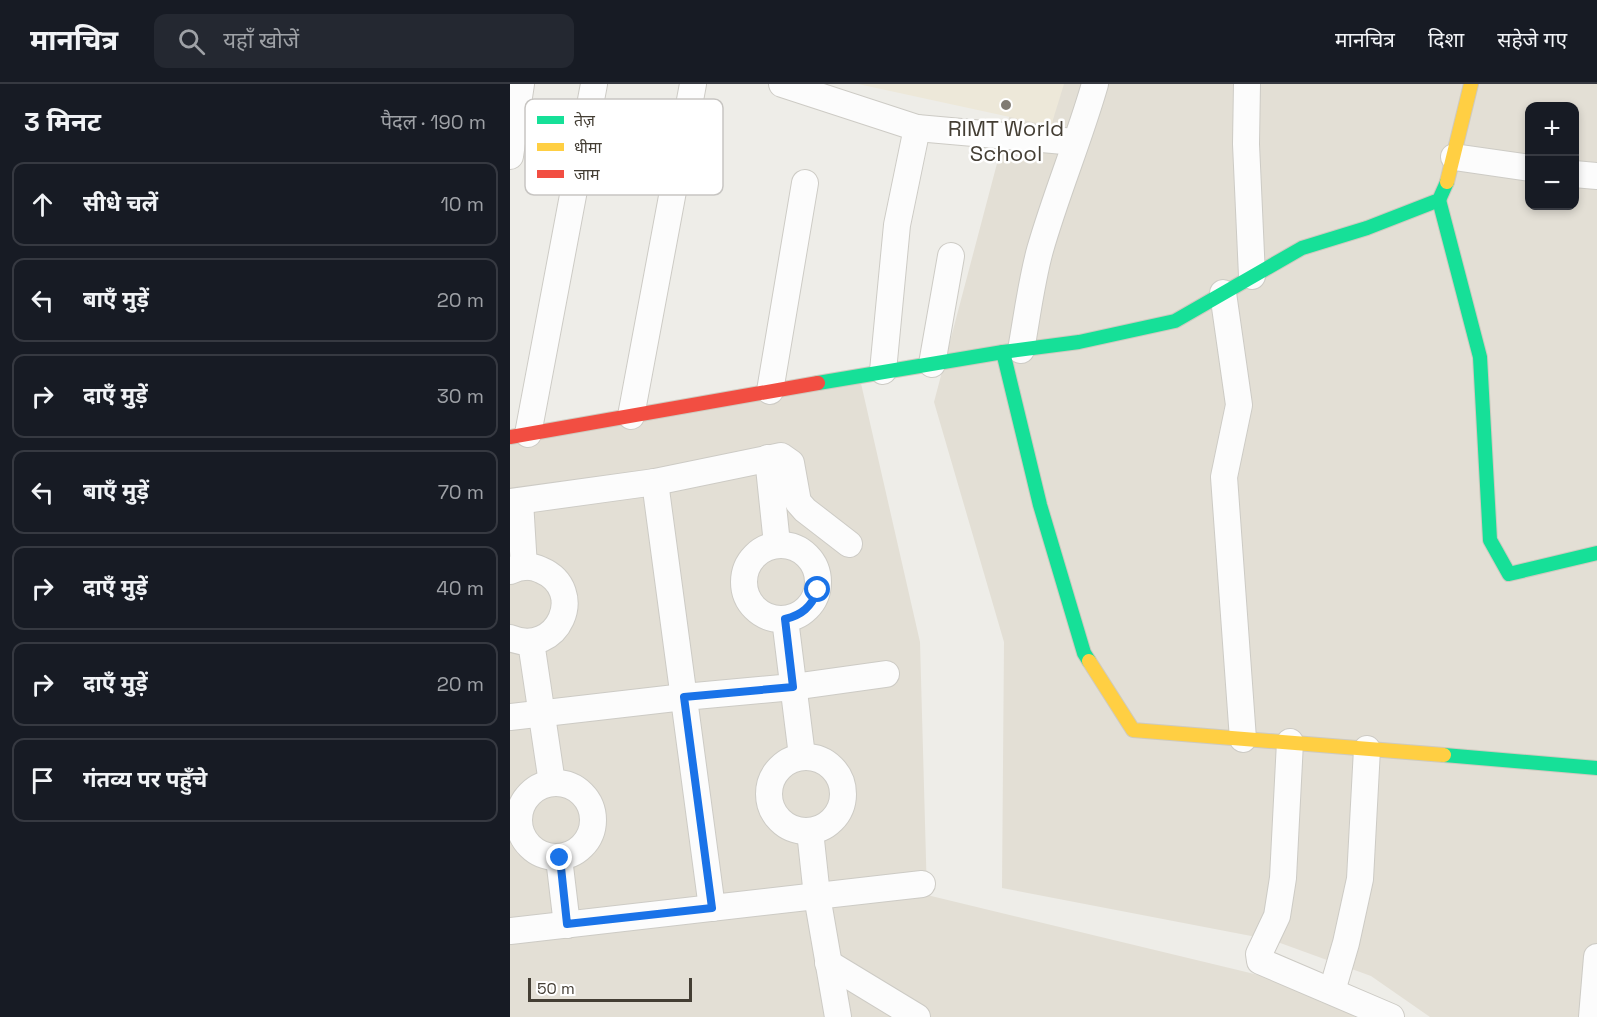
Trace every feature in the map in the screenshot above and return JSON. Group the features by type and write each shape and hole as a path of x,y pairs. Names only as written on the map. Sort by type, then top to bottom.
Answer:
{"street":[{"path":"510,156 521,84"},
{"path":"591,99 594,84"},
{"path":"690,99 693,84"},
{"path":"782,84 917,128 1075,142"},
{"path":"1095,84 1040,252 1012,351 1040,505 1084,653 1133,730 1597,768"},
{"path":"1247,84 1246,144 1252,276"},
{"path":"570,195 519,436 883,371 1079,342 1175,321 1302,248 1367,228 1439,200 1445,190 1471,84"},
{"path":"883,371 897,225 917,128"},
{"path":"1454,157 1525,167"},
{"path":"1579,174 1597,176"},
{"path":"770,391 805,183"},
{"path":"631,416 672,195"},
{"path":"1439,200 1480,357 1490,540 1509,574 1597,553"},
{"path":"932,364 951,256"},
{"path":"1224,293 1239,405 1224,477 1243,739"},
{"path":"552,783 543,714 520,640 549,634 562,620 565,607 564,594 558,582 549,573 537,568 517,569 515,502 655,482 781,456 791,463 798,502 849,544"},
{"path":"768,458 777,544"},
{"path":"655,482 712,908"},
{"path":"777,544 800,549 809,556 819,578 814,601 806,610 785,619 772,618 760,613 750,604 743,579 754,555 777,544"},
{"path":"785,619 802,756"},
{"path":"510,717 793,687 886,674"},
{"path":"1290,742 1283,878 1277,916 1259,954 1260,961 1391,1017"},
{"path":"1332,991 1346,943 1360,879 1367,749"},
{"path":"802,756 825,761 834,768 843,790 843,802 831,822 810,831 797,830 784,825 775,816 769,798 771,778 779,767 789,760 802,756"},
{"path":"552,783 564,783 584,795 591,805 593,817 593,828 581,849 560,858 547,857 535,852 525,843 519,831 518,818 521,805 539,786 552,783"},
{"path":"810,831 817,896 837,1017"},
{"path":"560,858 567,924"},
{"path":"510,931 922,884"},
{"path":"1592,1017 1597,957"},
{"path":"828,963 917,1017"}],"shaded area":[{"name":"RIMT World School","path":"858,84 1064,84 1051,126"},
{"path":"1018,84 1597,84 1597,1017 1430,1017 1371,976 1272,940 1002,888 1004,642 934,402"},
{"path":"860,379 920,642 927,895 1316,989 1355,1017 510,1017 510,438"}],"traffic: fast":[{"path":"1003,352 1079,342 1175,321 1302,248 1367,228 1439,200 1447,182"},
{"path":"1439,200 1480,357 1490,540 1509,574 1597,553"},
{"path":"818,383 1003,352 1040,505 1084,653 1089,661"},
{"path":"1444,755 1597,768"}],"traffic: slow":[{"path":"1447,182 1471,84"},
{"path":"1089,661 1133,730 1444,755"}],"traffic: jam":[{"path":"510,437 818,383"}],"place":[{"name":"RIMT World School","path":"1006,105"}],"route":[{"path":"560,858 567,924 712,908 684,697 793,687 785,619 806,610 814,601 818,590"}]}
